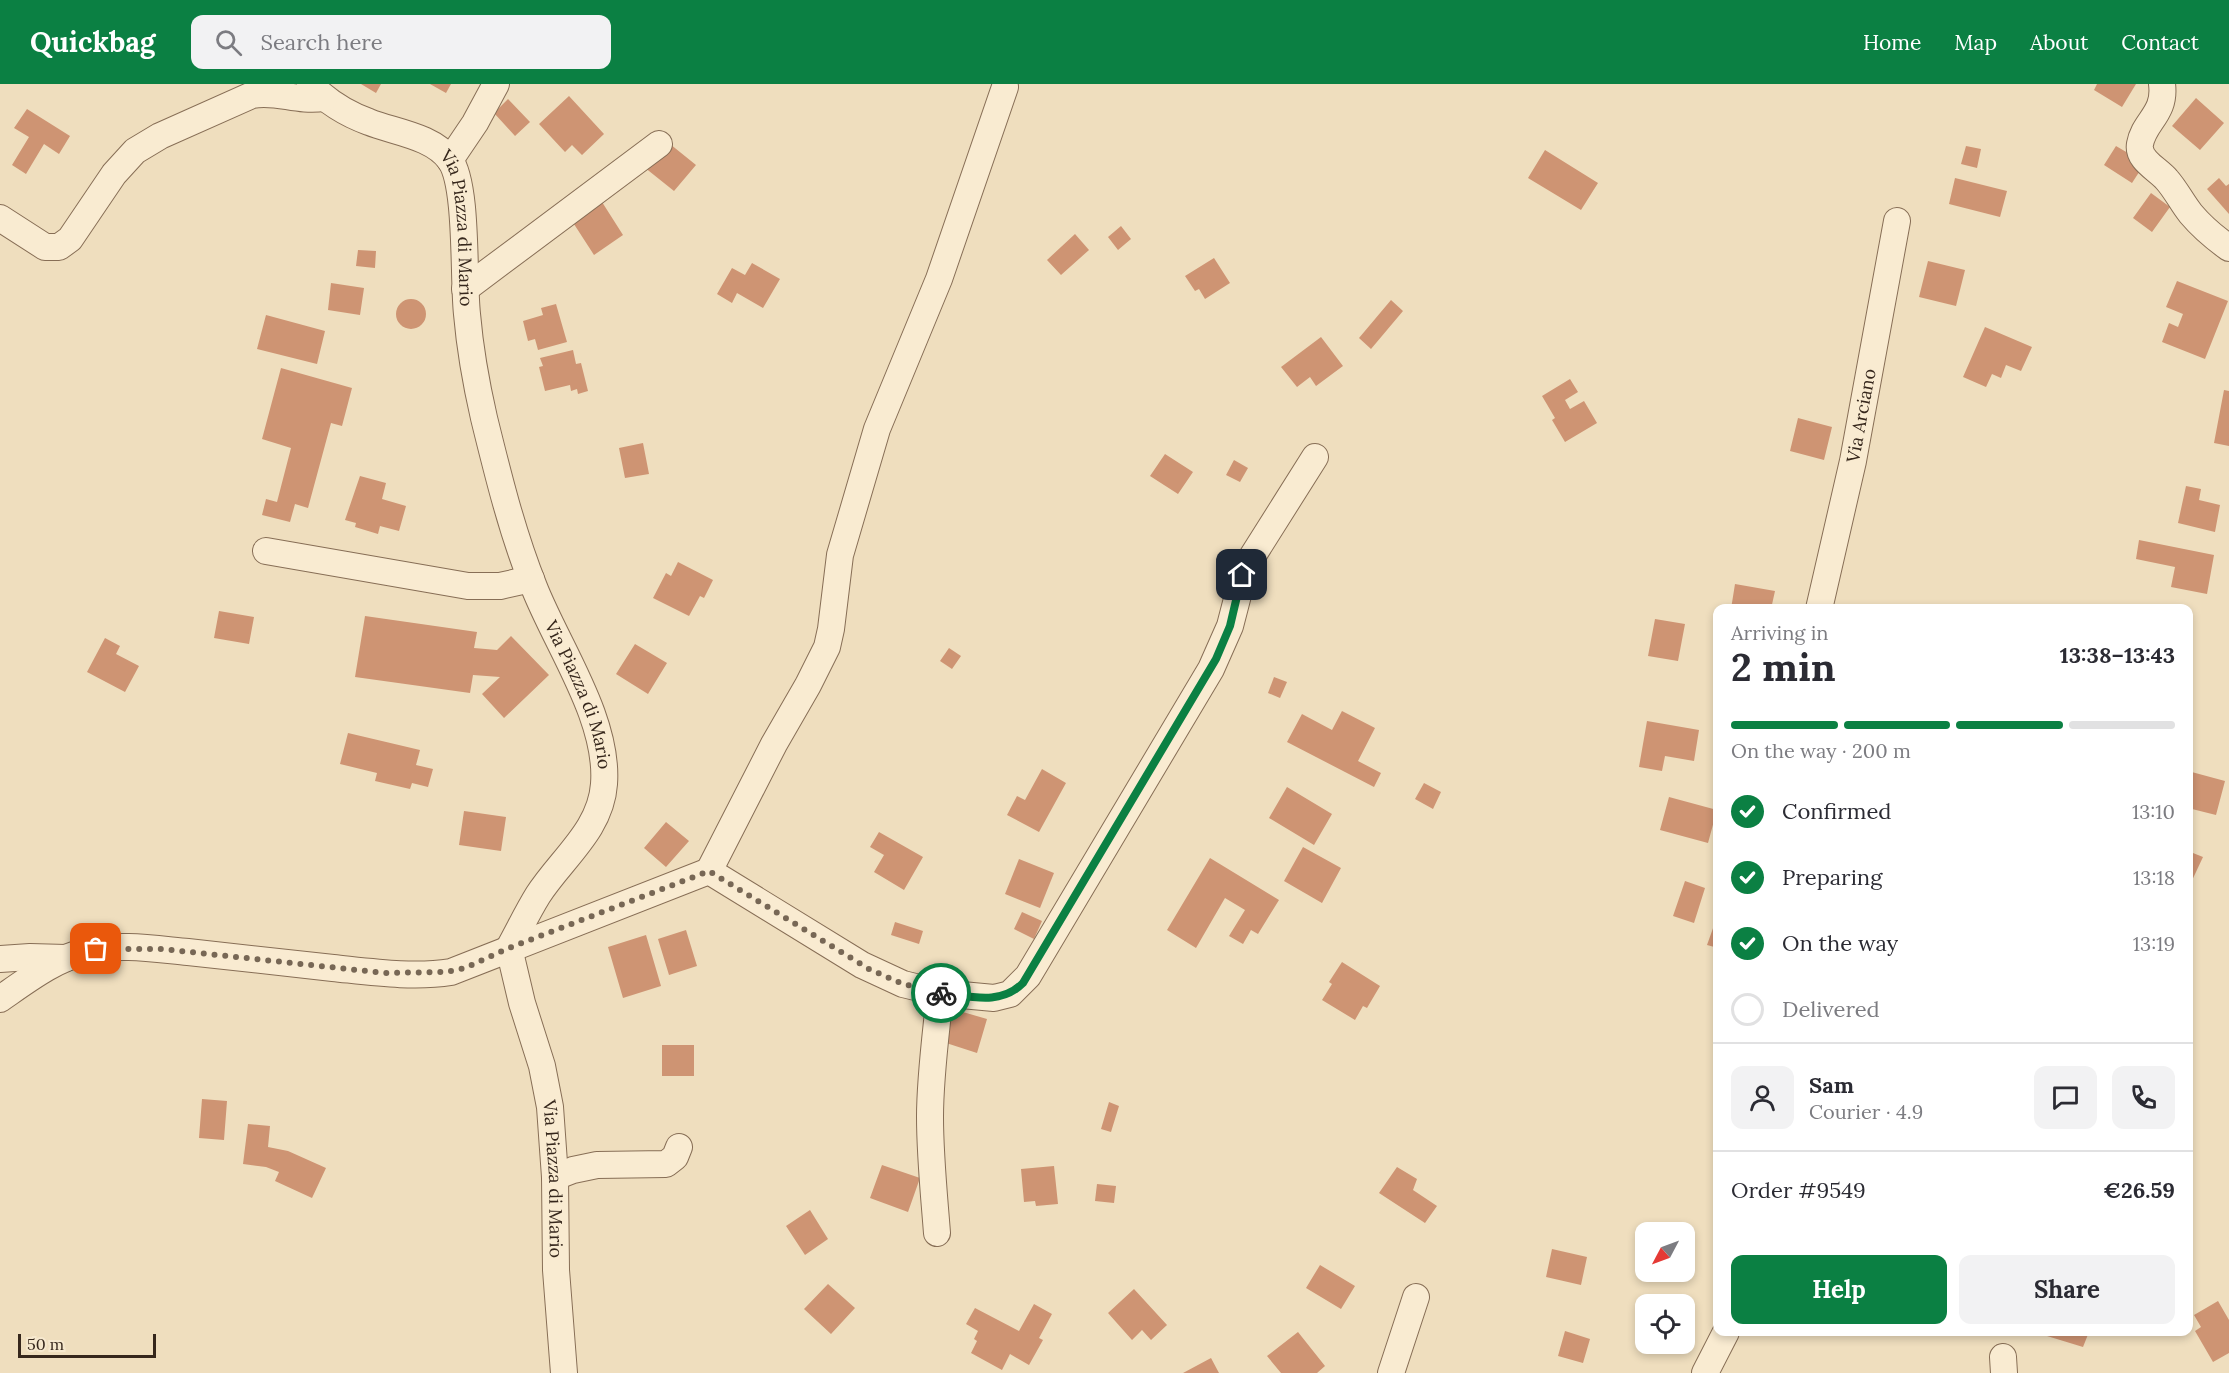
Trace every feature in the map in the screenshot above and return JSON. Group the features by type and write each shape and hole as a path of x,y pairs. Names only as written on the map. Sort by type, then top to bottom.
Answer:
{"street":[{"path":"450,160 475,123 496,84"},
{"path":"2162,84 2162,102 2142,140 2141,153 2148,163 2167,180 2197,220 2229,248"},
{"path":"0,999 66,958 96,949 138,948 375,972 430,974 458,970 709,871 770,751 827,647 840,555 877,429 939,279 1005,87"},
{"path":"0,218 45,247 59,247 70,239 124,162 147,143 252,94 271,93 307,100 317,91"},
{"name":"Via Piazza di Mario","path":"317,91 356,117 423,141 440,150 450,160 455,170 461,199 465,289 471,351 485,422 508,511 531,579 578,683 595,726 603,757 604,784 598,810 586,833 539,894 509,948 522,1003 547,1086 552,1122 556,1254 564,1373"},
{"path":"465,289 659,144"},
{"name":"Via Arciano","path":"1820,604 1853,461 1897,221"},
{"path":"709,871 869,969 903,984 940,993 999,998 1016,990 1028,976 1210,669 1226,638 1245,568 1315,457"},
{"path":"266,551 468,586 500,585 531,579"},
{"path":"0,959 66,958"},
{"path":"938,1233 932,1172 930,1116 940,993"},
{"path":"555,1177 597,1165 666,1164 675,1157 679,1147"},
{"path":"1391,1373 1416,1297"},
{"path":"1705,1373 1724,1336"}],"building":[{"path":"361,84 381,84 376,93"},
{"path":"430,84 451,84 446,93"},
{"path":"2097,84 2136,84 2122,107 2094,90"},
{"path":"569,96 604,134 582,155 572,145 565,152 539,124"},
{"path":"2196,98 2224,123 2200,150 2172,126"},
{"path":"508,99 530,122 515,136 494,113"},
{"path":"27,109 70,136 59,154 44,144 26,174 12,165 29,137 14,128"},
{"path":"665,140 696,165 674,191 644,167"},
{"path":"1966,146 1981,149 1977,168 1961,164"},
{"path":"2116,146 2145,163 2132,183 2104,165"},
{"path":"1545,150 1598,183 1581,210 1528,178"},
{"path":"1955,178 2007,191 2000,217 1949,204"},
{"path":"2219,178 2226,186 2229,184 2229,214 2207,189"},
{"path":"2151,193 2170,207 2152,232 2133,218"},
{"path":"602,202 623,235 594,255 572,221"},
{"path":"1121,226 1131,239 1118,250 1108,237"},
{"path":"1075,234 1089,250 1061,275 1047,260"},
{"path":"358,250 376,251 375,268 356,266"},
{"path":"1214,258 1230,283 1205,299 1199,289 1195,291 1185,276"},
{"path":"1928,261 1965,270 1956,306 1919,297"},
{"path":"752,263 780,279 763,308 737,293 732,303 717,294 732,268 745,275"},
{"path":"2177,281 2228,301 2205,359 2162,342 2169,323 2178,327 2183,314 2166,307"},
{"path":"331,283 364,288 360,315 328,310"},
{"path":"411,299 422,303 426,314 422,325 411,329 400,325 396,314 400,303"},
{"path":"1391,300 1403,311 1371,349 1359,338"},
{"path":"556,304 567,342 538,350 535,339 528,341 523,321 543,315 541,308"},
{"path":"266,315 325,331 317,364 257,349"},
{"path":"1985,327 2032,347 2021,371 2006,365 2001,378 1992,374 1986,387 1963,377"},
{"path":"1321,337 1343,366 1316,386 1310,377 1297,387 1281,367"},
{"path":"573,350 576,364 581,363 588,391 578,394 577,389 571,391 570,385 545,391 539,367 543,366 540,358"},
{"path":"281,368 352,388 342,426 331,423 308,508 295,504 290,522 262,515 266,499 277,502 291,448 262,439"},
{"path":"1570,379 1578,392 1565,400 1570,409 1584,401 1597,423 1565,442 1542,396"},
{"path":"2224,390 2229,391 2229,446 2214,443"},
{"path":"1798,418 1832,427 1824,460 1790,451"},
{"path":"643,443 649,474 625,478 619,448"},
{"path":"1165,454 1193,472 1178,494 1150,476"},
{"path":"1234,460 1248,468 1240,482 1226,475"},
{"path":"360,476 386,483 382,499 406,506 399,531 380,526 378,534 355,527 356,523 345,520"},
{"path":"2186,486 2201,489 2199,500 2220,505 2215,532 2178,523"},
{"path":"2139,540 2214,555 2207,594 2171,587 2175,567 2136,559"},
{"path":"678,562 713,580 704,598 700,596 689,616 653,598 666,573 671,576"},
{"path":"1735,584 1775,591 1772,604 1732,604"},
{"path":"219,611 254,617 249,644 214,638"},
{"path":"365,616 477,632 474,648 497,650 511,636 549,675 504,718 482,694 500,677 473,675 470,693 355,677"},
{"path":"1655,619 1685,624 1678,661 1648,656"},
{"path":"105,638 120,646 116,654 139,666 125,692 87,672"},
{"path":"635,644 667,663 648,694 616,674"},
{"path":"949,648 961,656 952,669 940,661"},
{"path":"1274,677 1287,682 1280,698 1268,693"},
{"path":"1342,711 1375,728 1358,761 1381,773 1374,787 1287,742 1302,714 1332,730"},
{"path":"1647,721 1699,730 1694,761 1665,756 1662,771 1639,767"},
{"path":"348,733 420,750 416,765 433,769 428,787 412,783 410,789 375,781 377,773 340,764"},
{"path":"1042,769 1066,783 1039,832 1007,815 1017,796 1025,800"},
{"path":"2193,772 2225,781 2216,815 2193,809"},
{"path":"1424,783 1441,792 1433,809 1415,799"},
{"path":"1287,787 1332,814 1314,845 1269,818"},
{"path":"1669,797 1713,809 1713,825 1708,843 1660,830"},
{"path":"464,811 506,817 501,851 459,845"},
{"path":"666,822 689,841 666,867 644,848"},
{"path":"879,832 923,857 904,890 874,872 884,855 870,847"},
{"path":"1303,847 1341,868 1322,903 1284,881"},
{"path":"2193,853 2203,857 2193,878"},
{"path":"1210,858 1279,900 1258,934 1251,930 1243,944 1229,936 1245,910 1225,898 1196,948 1167,930"},
{"path":"1019,859 1054,873 1040,908 1005,894"},
{"path":"1685,881 1705,888 1694,923 1673,916"},
{"path":"1022,912 1042,921 1034,939 1014,929"},
{"path":"895,922 923,931 919,944 891,935"},
{"path":"1713,928 1713,947 1707,945"},
{"path":"686,930 697,966 669,975 658,939"},
{"path":"646,935 661,986 623,998 608,947"},
{"path":"1342,962 1380,986 1367,1008 1363,1006 1355,1020 1322,1000 1332,984 1329,982"},
{"path":"949,1008 987,1019 977,1053 940,1041"},
{"path":"662,1045 694,1045 694,1076 662,1076"},
{"path":"202,1099 227,1101 224,1140 199,1138"},
{"path":"1109,1102 1119,1106 1111,1132 1101,1129"},
{"path":"248,1124 270,1126 268,1147 288,1151 326,1168 312,1198 275,1181 279,1172 266,1167 243,1164"},
{"path":"882,1165 920,1178 908,1212 870,1198"},
{"path":"1054,1166 1058,1204 1036,1206 1035,1201 1024,1202 1021,1169"},
{"path":"1397,1167 1417,1179 1413,1190 1437,1206 1425,1223 1379,1193"},
{"path":"1097,1184 1116,1186 1114,1203 1095,1201"},
{"path":"810,1210 828,1239 805,1255 786,1226"},
{"path":"1552,1249 1587,1257 1581,1285 1546,1277"},
{"path":"1320,1265 1355,1286 1341,1309 1306,1288"},
{"path":"828,1284 855,1308 831,1334 804,1309"},
{"path":"1134,1289 1167,1325 1151,1340 1142,1330 1132,1340 1108,1313"},
{"path":"2218,1301 2229,1320 2229,1353 2213,1362 2195,1331 2201,1327 2194,1315"},
{"path":"1034,1304 1052,1314 1039,1338 1043,1340 1029,1365 1010,1354 1002,1370 971,1353 977,1341 974,1339 978,1331 966,1324 975,1308 1019,1331"},
{"path":"1565,1331 1590,1339 1583,1363 1558,1356"},
{"path":"1298,1332 1325,1366 1317,1373 1281,1373 1267,1356"},
{"path":"2047,1336 2087,1336 2083,1347"},
{"path":"1211,1358 1219,1373 1183,1373"}],"way so far":[{"path":"96,949 162,949 385,973 446,972 465,968 509,948 709,871 869,969 903,984 941,993"}],"route":[{"path":"941,993 999,998 1010,994 1023,983 1216,659 1230,626 1242,575"}]}
